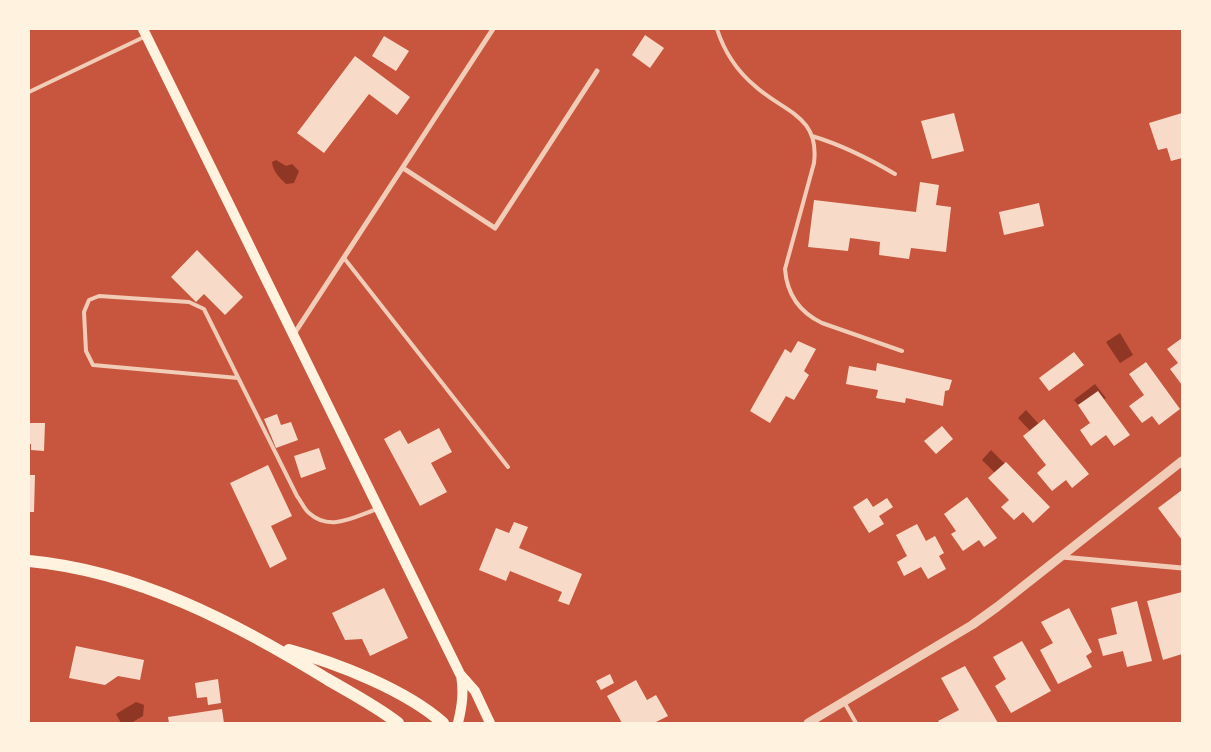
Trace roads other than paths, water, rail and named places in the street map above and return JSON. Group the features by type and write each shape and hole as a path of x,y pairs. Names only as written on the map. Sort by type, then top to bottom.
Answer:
{"main road":[{"path":"144,32 460,674 464,690 458,723"},
{"path":"29,561 75,568 139,584 204,612 305,664 386,713 398,723"},
{"path":"267,644 305,654 377,682 411,701 443,723"},
{"path":"460,674 475,691 490,723"}],"street":[{"path":"294,334 493,29"},
{"path":"403,168 495,228 597,71"},
{"path":"808,723 972,625 1182,461"},
{"path":"1061,557 1182,568"}],"lane":[{"path":"717,29 727,53 745,78 756,88 800,118 812,136 814,163 785,269 789,290 801,310 811,318 902,351"},
{"path":"29,92 144,32"},
{"path":"812,136 844,147 895,174"},
{"path":"344,258 508,467"},
{"path":"238,378 93,365 86,351 84,312 89,300 99,296 189,302 204,309 297,496 308,512 322,520 336,524 379,508"},
{"path":"844,702 856,723"}]}
